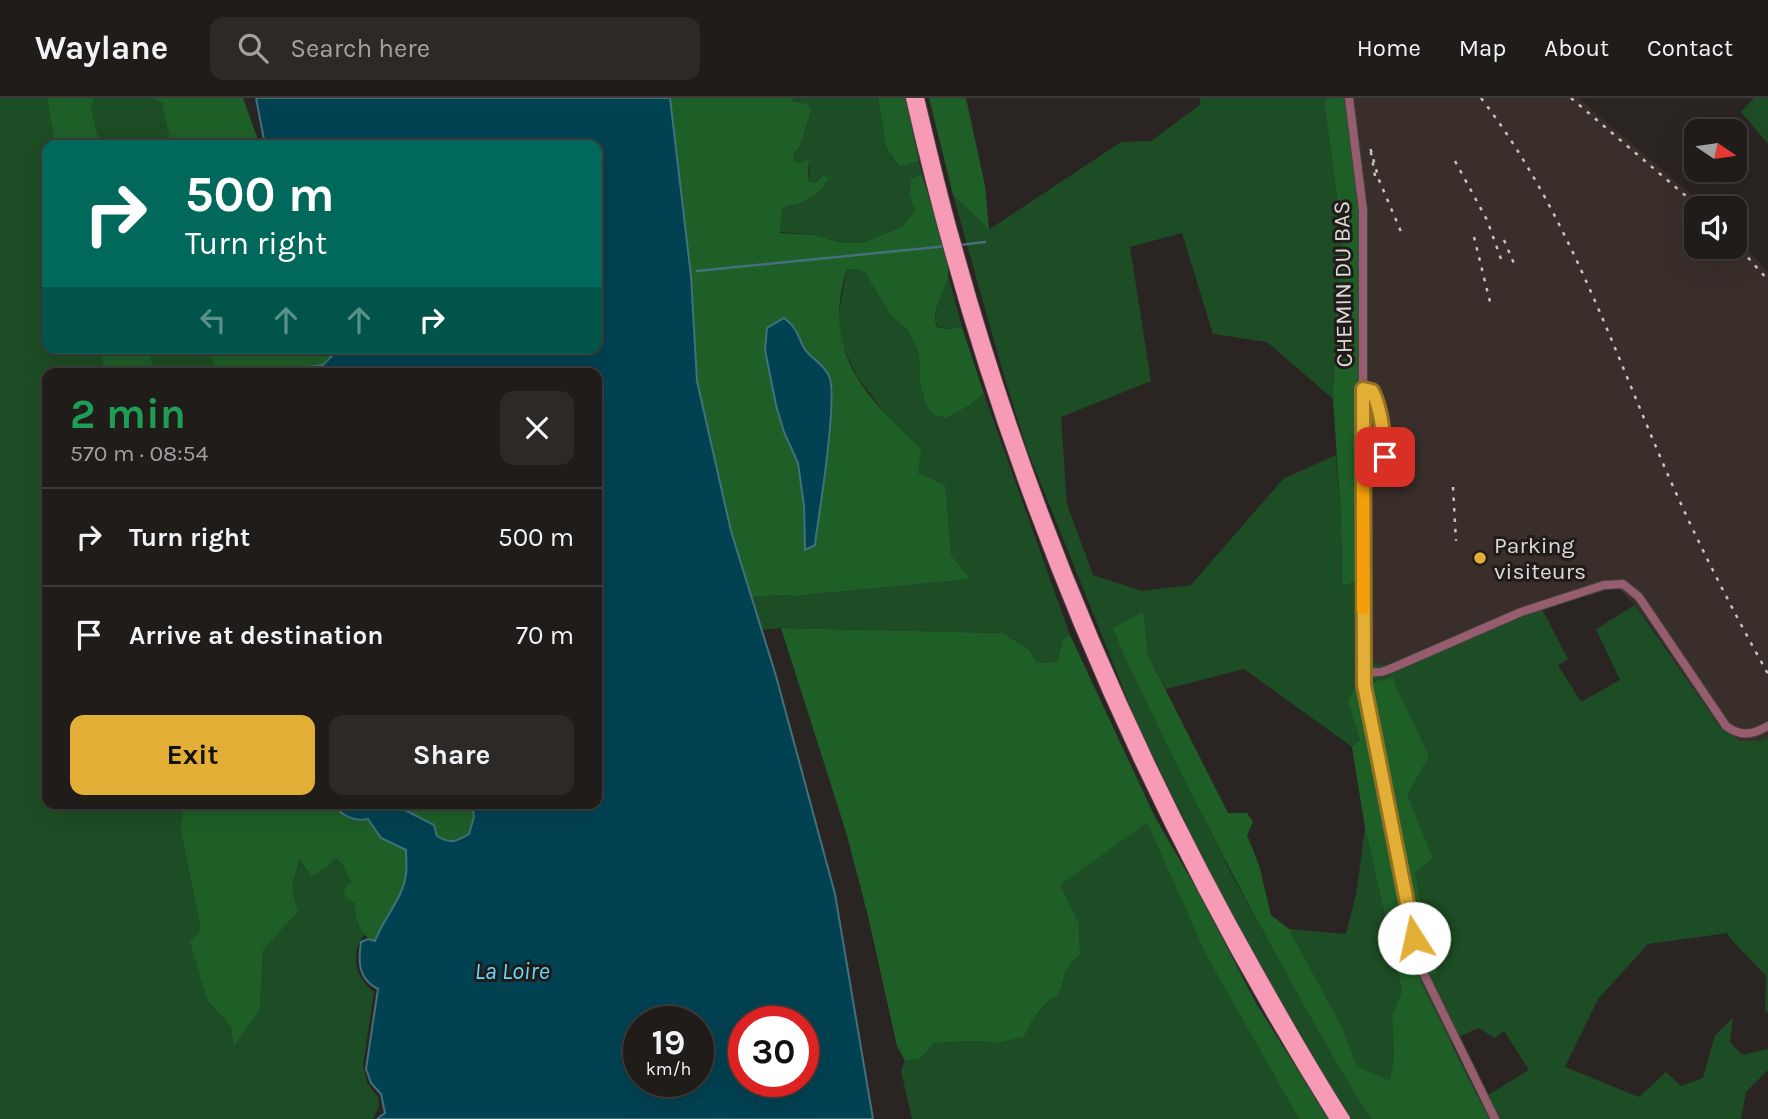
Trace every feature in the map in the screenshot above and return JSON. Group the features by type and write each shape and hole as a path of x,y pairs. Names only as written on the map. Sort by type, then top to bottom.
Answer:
{"main road":[{"path":"911,98 948,247 973,332 1033,506 1085,636 1146,774 1189,860 1277,1023 1335,1119"},
{"path":"922,98 937,171 977,316 1022,453 1107,670 1195,855 1285,1019 1345,1119"}],"street":[{"name":"CHEMIN DU BAS","path":"1349,98 1363,210 1363,673 1368,713 1421,968 1495,1119"},
{"path":"1363,389 1372,391 1376,401 1385,457"},
{"path":"1363,673 1381,672 1413,660 1550,600 1616,583 1628,587 1639,597 1726,726 1744,734 1768,726"}],"shaded area":[{"path":"1352,98 1578,98 1693,196 1684,196 1684,259 1747,259 1747,249 1768,272 1768,737 1758,741 1740,741 1720,728 1654,630 1618,588 1554,604 1476,636 1470,629 1386,665 1369,660 1366,626 1367,216"}],"green space":[{"path":"0,98 47,98 54,140 42,140 42,354 101,354 104,368 42,368 42,809 184,809 180,828 201,930 207,1000 231,1027 260,1009 263,950 298,912 292,887 301,858 336,859 342,863 352,878 358,924 365,934 357,950 356,965 362,980 374,992 363,1065 367,1083 378,1097 379,1106 373,1119 0,1119"},
{"path":"47,98 94,98 91,108 99,140 54,140"},
{"path":"94,98 151,98 161,102 170,140 99,140 91,108"},
{"path":"151,98 243,98 258,140 170,140 161,102"},
{"path":"670,98 792,98 792,101 808,104 811,111 801,144 794,154 795,162 801,163 809,157 808,181 817,182 823,176 829,177 812,197 782,210 780,233 814,235 842,243 862,243 902,227 915,211 909,194 911,179 922,174 948,266 947,281 935,320 937,327 962,327 984,394 946,418 935,415 926,406 920,383 919,353 908,330 892,317 865,273 858,270 847,269 840,298 840,325 844,348 853,370 866,390 921,449 918,473 945,485 951,555 971,579 795,596 751,597 731,531 697,381 691,276","holes":["796,328 805,351 819,362 831,378 826,460 806,550 798,463 784,432 765,350"]},
{"path":"792,98 878,98 886,147 898,167 919,161 922,174 911,179 909,194 915,211 902,227 862,243 842,243 814,235 779,232 782,211 807,200 827,182 808,181 808,158 801,163 795,163 794,154 801,144 811,111 801,102 792,101"},
{"path":"878,98 906,98 919,161 899,167 886,147"},
{"path":"929,98 966,98 985,186 989,229 953,195"},
{"path":"1199,98 1329,98 1324,101 1343,243 1335,322 1333,399 1267,342 1213,334 1182,233 1130,247 1151,381 1061,417 1067,504 1093,575 1142,591 1191,585 1283,479 1336,455 1341,517 1342,586 1367,578 1367,654 1374,662 1386,665 1470,629 1476,636 1542,609 1568,659 1558,665 1581,702 1620,680 1596,629 1635,605 1720,727 1740,741 1758,741 1768,737 1768,1013 1765,1010 1766,976 1728,933 1648,944 1598,999 1565,1067 1639,1097 1666,1072 1681,1086 1703,1078 1715,1035 1733,1018 1730,1042 1742,1055 1768,1049 1768,1070 1746,1092 1741,1119 1489,1119 1480,1100 1529,1070 1504,1031 1495,1038 1478,1028 1450,1041 1420,981 1438,972 1426,934 1415,872 1433,857 1406,795 1429,756 1348,703 1360,742 1352,747 1244,669 1166,689 1148,655 1142,613 1113,628 1124,656 1230,871 1286,974 1371,1119 1350,1119 1231,915 1137,723 1027,449 953,195 990,229 1121,142 1151,141 1201,104"},
{"path":"1329,98 1352,98 1367,216 1367,578 1342,586 1341,517 1333,399 1335,322 1343,243 1324,101"},
{"path":"1754,98 1768,98 1768,144 1747,119 1741,112"},
{"path":"847,269 865,273 892,317 908,330 919,353 920,383 926,406 971,404 984,394 1070,635 1063,639 1057,662 1035,663 1002,633 781,628 762,630 751,597 795,596 971,579 951,555 947,525 888,417 858,378 842,345 838,329"},
{"path":"948,274 962,327 948,329 937,326 936,314"},
{"path":"101,354 150,354 153,368 104,368"},
{"path":"150,354 211,354 214,368 153,368"},
{"path":"211,354 334,354 323,365 301,368 214,368"},
{"path":"1143,612 1148,655 1228,813 1247,813 1253,822 1247,835 1259,865 1271,915 1289,929 1341,1025 1357,1066 1390,1081 1394,1057 1392,1017 1402,991 1365,828 1352,747 1360,741 1348,703 1355,686 1392,678 1429,756 1407,795 1433,858 1415,872 1426,934 1438,972 1420,981 1489,1119 1371,1119 1304,1006 1242,891 1124,656 1113,628"},
{"path":"781,628 1002,633 1029,650 1036,663 1057,662 1063,639 1070,635 1155,817 1256,1003 1328,1119 1299,1119 1207,957 1147,823 1060,885 1079,924 1080,954 1066,970 1059,995 1037,1013 1024,1037 996,1043 934,1043 920,1059 905,1061 897,1046 846,832"},
{"path":"184,809 337,809 346,817 368,819 382,838 406,850 404,882 375,942 359,926 355,903 345,897 344,890 352,883 342,863 336,859 332,860 330,865 312,876 300,859 292,887 298,912 263,950 260,1009 234,1046 231,1027 207,1000 190,942 201,930 180,828"},
{"path":"403,809 473,809 474,817 469,834 460,839 441,839 436,836 434,825"},
{"path":"1147,823 1207,957 1299,1119 912,1119 901,1071 905,1061 920,1059 934,1043 996,1043 1024,1037 1038,1013 1059,995 1066,970 1080,954 1079,924 1059,885"},
{"path":"1365,828 1402,992 1392,1017 1394,1057 1390,1082 1357,1066 1341,1025 1289,929 1346,934 1356,895"}],"water":[{"name":"La Loire","path":"256,98 670,98 691,276 697,381 731,531 776,676 835,894 873,1119 377,1119 385,1113 381,1094 371,1083 366,1069 378,989 363,975 360,949 361,942 368,939 375,941 401,891 406,873 406,850 381,838 368,819 348,817 337,809 403,809 434,825 437,836 453,841 469,834 474,817 473,809 602,809 602,368 301,368 323,365 334,354 602,354 602,140 264,140"},
{"path":"784,318 795,329 807,352 827,372 831,387 827,453 815,545 805,550 804,506 798,463 776,405 765,350 767,328"}],"waterway":[{"path":"960,245 985,242"},
{"path":"697,271 947,246"}],"railway":[{"path":"1481,98 1510,139 1560,225 1684,510 1724,593 1768,674"},
{"path":"1571,98 1686,196"},
{"path":"1375,176 1370,147 1379,180 1402,234"},
{"path":"1455,161 1487,220 1501,259"},
{"path":"1474,237 1491,306"},
{"path":"1504,240 1515,266"},
{"path":"1747,257 1768,280"},
{"path":"1453,487 1456,541"}],"slow traffic":[{"path":"1363,483 1363,609"}],"place":[{"name":"Parking visiteurs","path":"1480,558"}],"route":[{"path":"1385,457 1376,401 1372,391 1363,389 1364,685 1414,938"}]}
